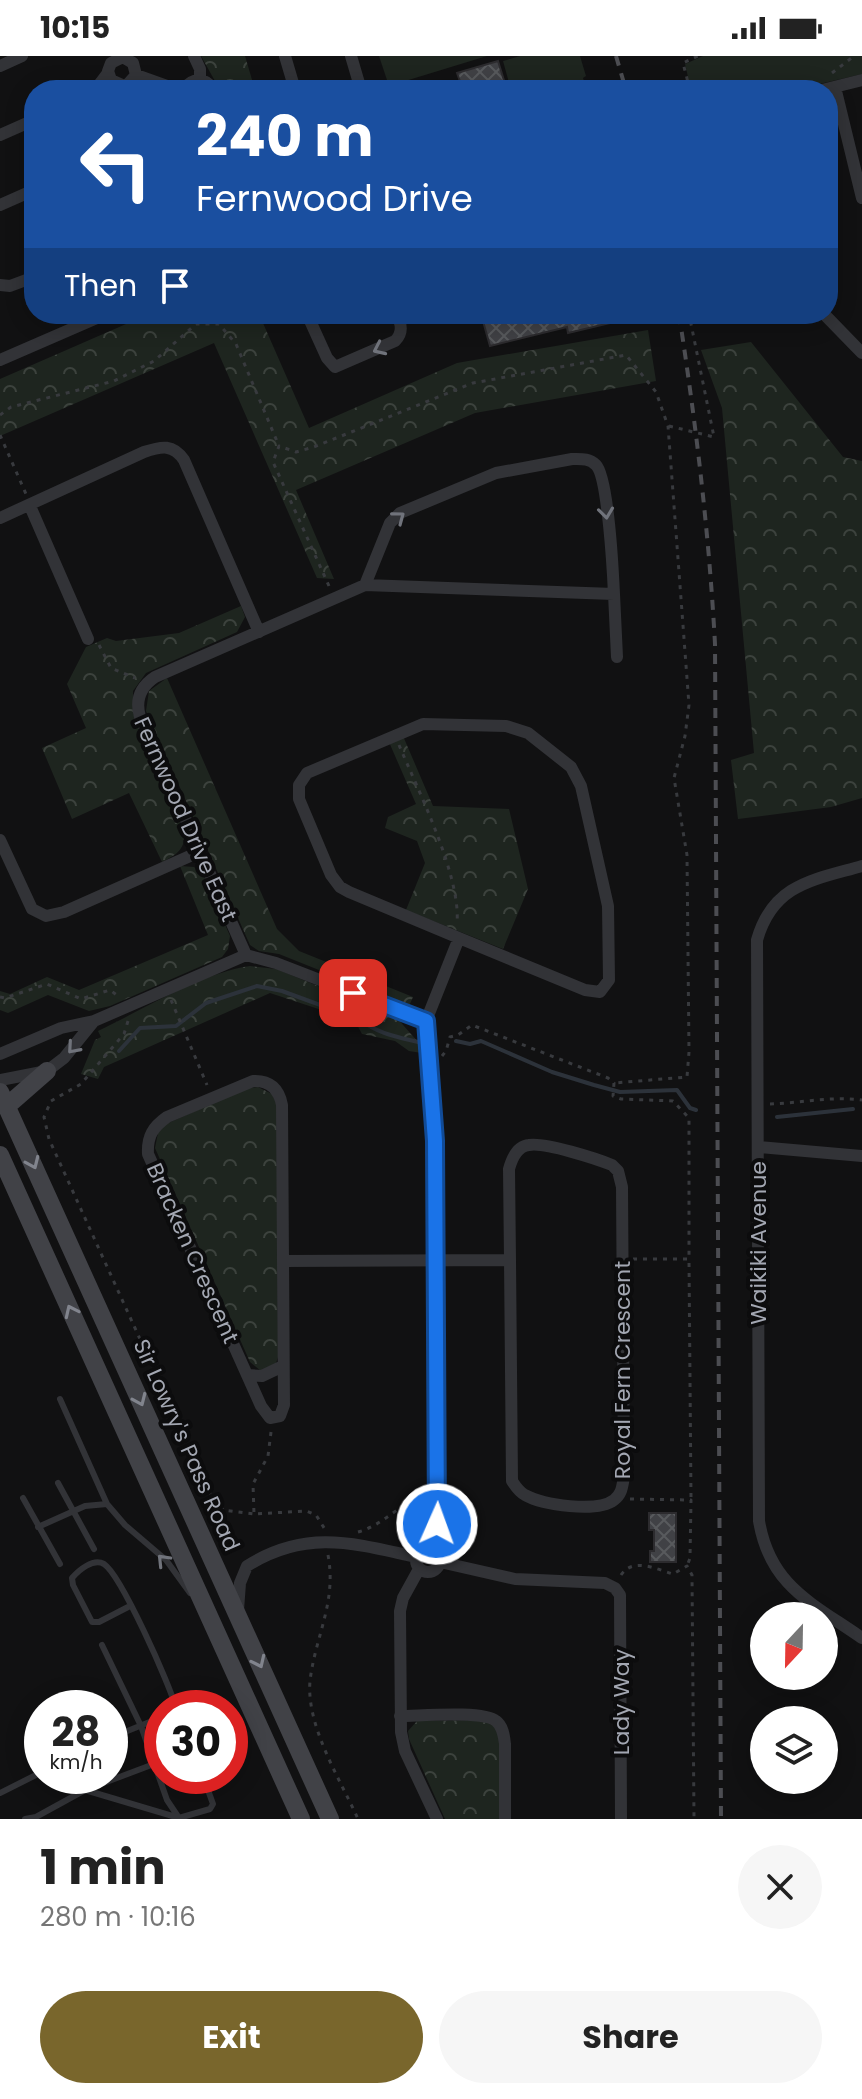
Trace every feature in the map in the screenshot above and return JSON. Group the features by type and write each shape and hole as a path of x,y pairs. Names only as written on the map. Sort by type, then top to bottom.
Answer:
{"main road":[{"path":"3,1099 47,1071"},
{"name":"Sir Lowry's Pass Road","path":"3,1099 330,1819"},
{"path":"0,1155 301,1819"}],"street":[{"path":"0,66 22,56"},
{"path":"194,56 200,69 200,80"},
{"path":"285,56 292,80"},
{"path":"351,56 358,80"},
{"path":"111,63 127,57 135,67 136,75 132,80"},
{"path":"136,75 151,80"},
{"path":"838,86 862,80"},
{"path":"838,120 862,198"},
{"path":"0,135 24,124"},
{"path":"0,205 24,194"},
{"path":"0,285 10,286 24,281"},
{"path":"0,360 83,324"},
{"path":"312,324 327,358 335,367 395,341 401,333 401,324"},
{"path":"834,324 862,353"},
{"path":"0,518 144,452 172,448 184,460 259,632"},
{"path":"614,594 365,585 390,523 400,513 496,473 585,459 598,467 601,475 614,594 617,657"},
{"path":"30,506 88,639"},
{"name":"Fernwood Drive East","path":"246,955 140,717 137,705 142,689 155,677 365,585"},
{"path":"423,724 518,728 571,767 581,786 608,906 609,980 606,987 600,992 585,990 459,938 340,887 331,875 299,799 299,785 307,773 423,724"},
{"path":"0,840 32,909 46,916 64,912 199,852"},
{"name":"Waikiki Avenue","path":"862,866 812,880 789,891 762,922 757,940 758,1506 762,1539 768,1558 791,1588 862,1638"},
{"path":"431,1548 437,1524 438,1489 437,1260 435,1141 426,1021 459,938"},
{"path":"0,1054 61,1028 94,1021 246,955 276,963 426,1021"},
{"path":"0,1080 47,1071 64,1058 94,1021"},
{"name":"Bracken Crescent","path":"253,1081 271,1085 280,1096 283,1412 277,1418 266,1415 148,1154 149,1136 157,1124 212,1098 253,1081"},
{"name":"Royal Fern Crescent","path":"529,1145 599,1160 618,1171 622,1187 623,1259 624,1477 618,1497 604,1506 596,1507 558,1504 529,1497 518,1491 512,1481 509,1169 517,1151 529,1145"},
{"path":"758,1147 862,1156"},
{"path":"283,1261 510,1260"},
{"path":"248,1375 262,1376 283,1366"},
{"path":"238,1615 240,1583 247,1566 275,1552 308,1542 325,1540 418,1563 432,1572 440,1562"},
{"path":"437,1819 405,1751 400,1716 401,1605 422,1549 431,1548 438,1553 440,1562"},
{"path":"440,1562 515,1579 605,1583 615,1588"},
{"name":"Lady Way","path":"615,1588 621,1601 621,1819"},
{"path":"400,1716 484,1716 498,1723 504,1733 505,1744 505,1819"}],"lane":[{"path":"60,1399 107,1504 125,1525 166,1560 211,1621"},
{"path":"58,1483 94,1549"},
{"path":"23,1498 60,1564"},
{"path":"38,1527 85,1506 107,1504"},
{"path":"130,1606 99,1622 92,1622 72,1578 89,1564 103,1564 114,1575 130,1606 170,1690"},
{"path":"102,1645 144,1735"},
{"path":"128,1731 144,1725"},
{"path":"0,1793 24,1781"},
{"path":"25,1819 36,1817 78,1794"},
{"path":"98,1794 179,1818 210,1809 213,1804 209,1794"},
{"path":"165,1794 179,1818"}],"path":[{"path":"687,80 683,63 698,56"},
{"path":"830,80 831,74 854,56"},
{"path":"0,415 11,407 114,381 154,361 196,324 219,324 236,344 279,446 273,462 335,598"},
{"path":"668,426 714,437 691,324"},
{"path":"279,446 296,452 314,447 473,383 626,355 656,392 668,426 689,705 674,778 688,868 687,1077 614,1087 532,1047 515,1044 472,1025 450,1037 446,1051 438,1061 428,1060"},
{"path":"0,435 30,506"},
{"path":"88,639 95,637 111,668 137,679 142,689"},
{"path":"394,735 429,815 450,876 456,897 459,938"},
{"path":"0,997 47,984 81,999 110,990 121,999 129,1020 124,1034 81,1084 51,1101 44,1117 49,1139 210,1493 223,1510 254,1514 306,1511 316,1515 326,1529 330,1586 327,1615 310,1682 312,1718 358,1819"},
{"path":"166,990 212,1098"},
{"path":"614,1087 613,1096 621,1099 673,1101 689,1118 691,1500 690,1558 687,1566 673,1574 633,1565 623,1570 615,1588"},
{"path":"758,1104 819,1102 836,1098 862,1100"},
{"path":"623,1259 689,1259"},
{"path":"254,1514 253,1484 268,1456 272,1425 277,1418"},
{"path":"354,1533 369,1529 414,1497 438,1489"},
{"path":"618,1497 691,1500"},
{"path":"687,1566 692,1575 694,1819"}],"green space":[{"path":"201,56 245,56 252,80 214,80"},
{"path":"379,56 487,56 409,80 387,80"},
{"path":"520,56 580,56 586,76 584,80 508,80 503,61"},
{"path":"703,56 862,56 862,74 836,80 689,80 685,64"},
{"path":"126,324 263,324 309,428 457,363 648,330 656,381 475,413 296,490 334,579 317,578 214,343 0,436 0,379"},
{"path":"751,342 843,457 862,461 862,798 831,807 738,819 731,760 754,753 722,408 701,350"},
{"path":"241,606 245,617 237,632 146,673 133,691 133,713 184,832 179,851 162,862 129,793 72,819 42,748 86,728 67,684 86,647 107,638 116,641 179,633"},
{"path":"167,678 277,929 299,951 413,997 409,1006 250,945 146,711 149,691"},
{"path":"403,736 433,806 509,809 528,889 503,949 406,910 425,863 417,841 385,828 388,817 416,804 389,742"},
{"path":"180,866 194,867 204,876 230,936 228,949 222,957 110,1006 89,1011 48,995 8,1013 0,1010 0,991 10,994 47,977 79,990 208,935"},
{"path":"250,966 276,969 397,1018 417,1041 422,1053 409,1051 395,1041 362,1034 355,1021 270,993 104,1067 98,1079 81,1074 95,1040 101,1037 98,1031 192,984"},
{"path":"258,1087 272,1094 277,1105 278,1357 275,1366 261,1371 250,1362 155,1148 158,1133 166,1124 248,1088"},
{"path":"484,1720 494,1725 500,1736 500,1819 445,1819 408,1731 417,1721"}],"building":[{"path":"498,61 504,80 459,80 457,73"},
{"path":"484,324 606,324 568,333 567,327 490,346"},
{"path":"649,1513 676,1513 676,1562 650,1562 650,1551 654,1551 654,1530 649,1530"}],"waterway":[{"path":"119,1051 140,1028 176,1026 206,1003 257,986 282,991 361,1020 380,1031 418,1042"},
{"path":"456,1041 470,1044 481,1041 552,1072 620,1092 677,1090 690,1108 696,1110"},
{"path":"777,1117 853,1109"}],"railway":[{"path":"616,56 623,80"},
{"path":"680,324 701,479 715,644 721,1819"}],"route":[{"path":"353,993 426,1021 435,1141 437,1524"}]}
